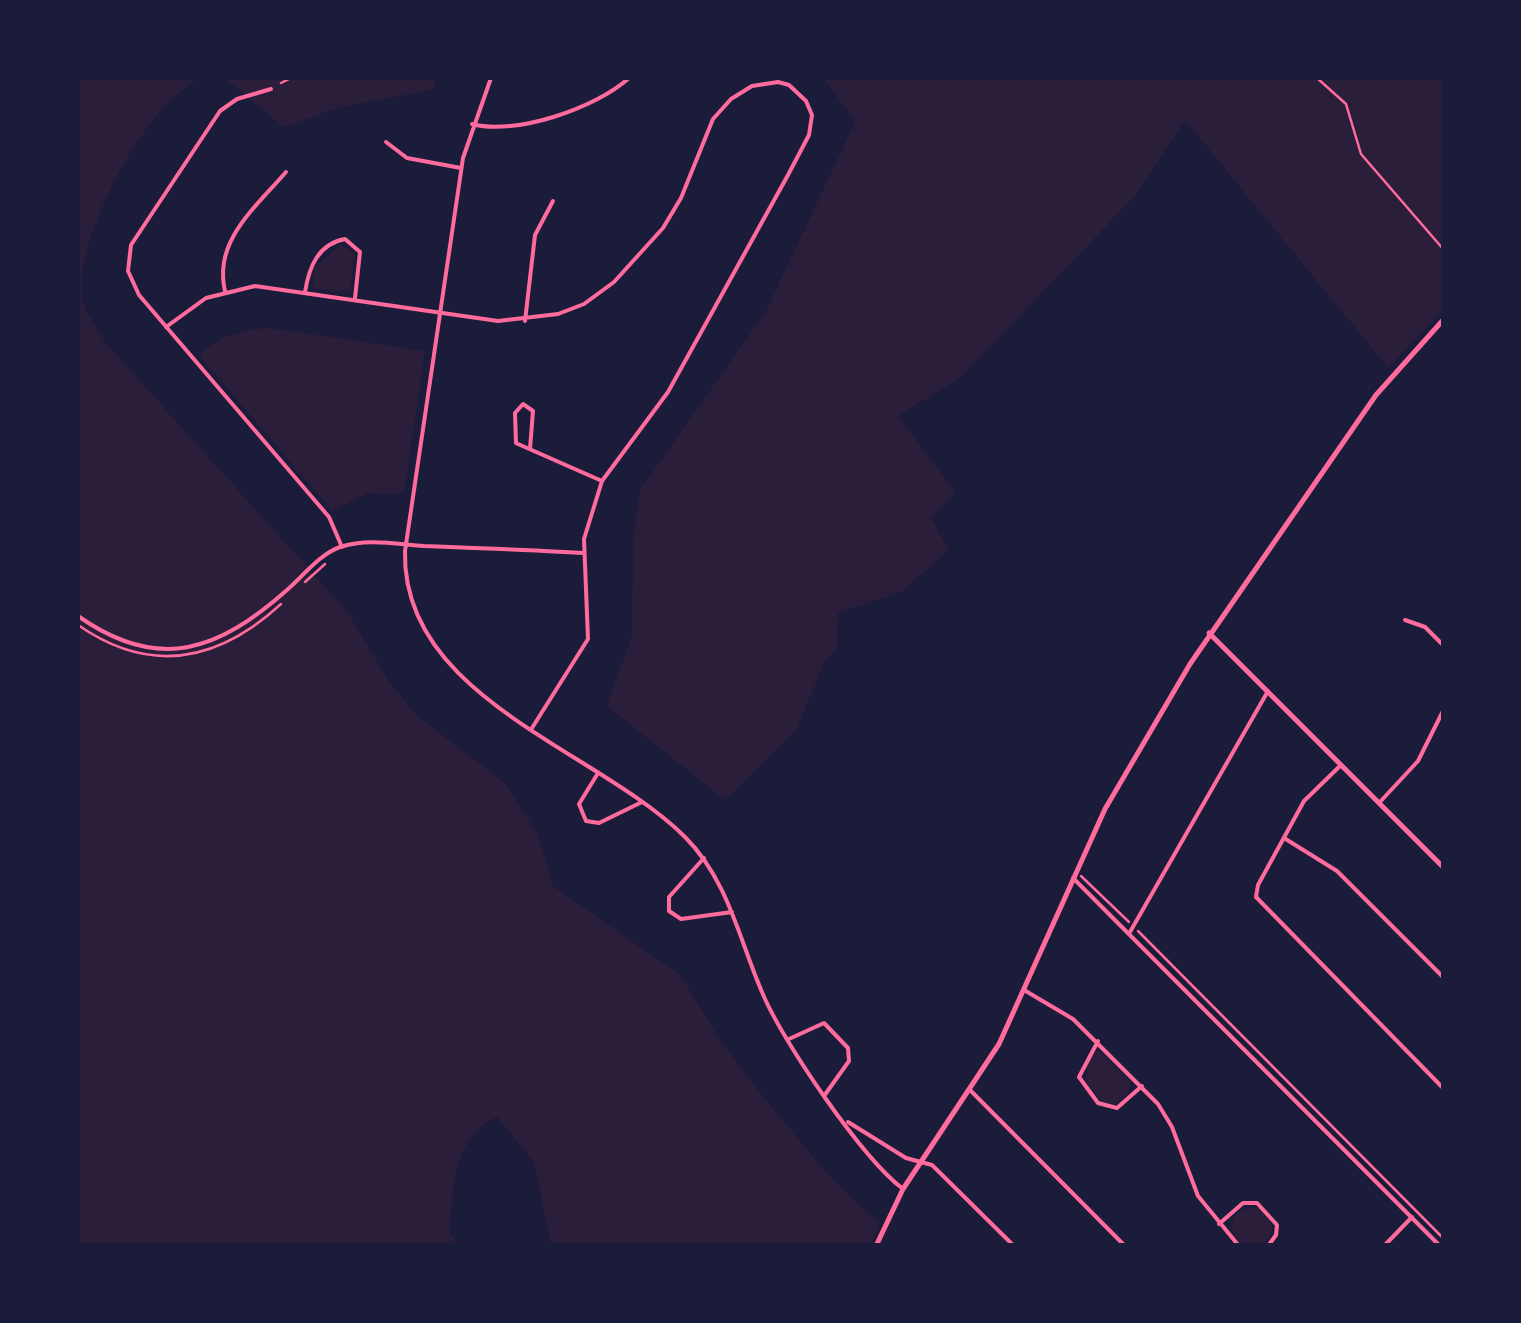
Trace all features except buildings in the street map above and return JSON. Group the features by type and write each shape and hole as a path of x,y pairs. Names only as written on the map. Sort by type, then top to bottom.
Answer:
{"street":[{"path":"491,78 472,124 461,168 406,544 410,593 433,646 468,683 642,802 676,828 704,858 732,912 766,1002 787,1040 824,1096 903,1189"},
{"path":"472,124 500,128 524,125 597,99 629,78"},
{"path":"166,327 196,304 225,291 260,286 524,321 580,306 620,277 670,218 715,115 739,92 761,84 784,83 808,105 812,115 809,134 788,175 668,392 602,482 586,526 583,553 588,639 532,728"},
{"path":"271,89 222,108 131,244 127,266 132,283 166,327 328,517 342,546"},
{"path":"386,142 407,158 461,168"},
{"path":"225,291 220,268 225,249 286,172"},
{"path":"524,321 535,236 554,201"},
{"path":"305,292 311,262 333,243 345,239 360,252 354,299"},
{"path":"876,1246 903,1189 999,1044 1074,874 1118,786 1209,634 1376,395 1444,319"},
{"path":"530,449 534,413 529,405 522,404 515,411 513,437 530,449 602,482"},
{"path":"78,616 108,636 139,647 176,650 206,645 253,620 322,558 342,546 406,544 583,553"},
{"path":"1405,620 1425,628 1444,646"},
{"path":"1209,634 1444,868"},
{"path":"1132,930 1268,691"},
{"path":"1379,803 1414,767 1444,709"},
{"path":"1341,765 1307,797 1258,885 1257,900 1444,1088"},
{"path":"598,773 579,804 586,822 598,824 642,802"},
{"path":"1284,838 1336,870 1444,978"},
{"path":"704,858 669,897 668,911 681,919 732,912"},
{"path":"1074,874 1440,1246"},
{"path":"1024,990 1061,1009 1142,1086 1168,1117 1194,1188 1239,1246"},
{"path":"787,1040 824,1023 848,1048 849,1061 824,1096"},
{"path":"1098,1041 1080,1077 1098,1103 1117,1108 1142,1086"},
{"path":"970,1090 1125,1246"},
{"path":"840,1116 897,1153 922,1161 951,1182 1014,1246"},
{"path":"1219,1224 1241,1204 1254,1202 1276,1225 1276,1235 1268,1246"},
{"path":"1384,1246 1412,1217"}],"path":[{"path":"281,84 291,78"},
{"path":"1317,78 1346,104 1361,154 1444,250"},
{"path":"294,592 333,558"},
{"path":"78,624 107,644 138,653 194,654 239,638 286,599"},
{"path":"1074,874 1444,1239"}],"shaded area":[{"path":"78,78 201,78 158,114 138,141 119,172 91,237 81,294 105,342 346,610 388,680 416,715 504,782 537,833 553,886 680,975 720,1040 765,1099 830,1177 880,1224 871,1245 551,1245 534,1162 497,1117 471,1138 458,1166 449,1232 459,1245 78,1245"},
{"path":"224,78 437,78 433,90 340,107 284,127"},
{"path":"824,78 1443,78 1443,310 1388,368 1185,120 1134,197 961,377 898,416 955,492 931,518 949,550 901,592 838,613 837,649 826,659 796,730 725,800 607,706 632,635 633,541 640,490 766,311 855,122"},
{"path":"340,245 355,253 350,291 316,289 312,283 314,267"},
{"path":"270,328 425,351 404,494 368,493 332,511 199,355 232,335"},
{"path":"1098,1050 1131,1081 1128,1094 1114,1105 1102,1101 1085,1082 1088,1062"},
{"path":"1252,1207 1266,1213 1272,1227 1266,1241 1252,1247 1238,1241 1232,1227 1238,1213"}]}
